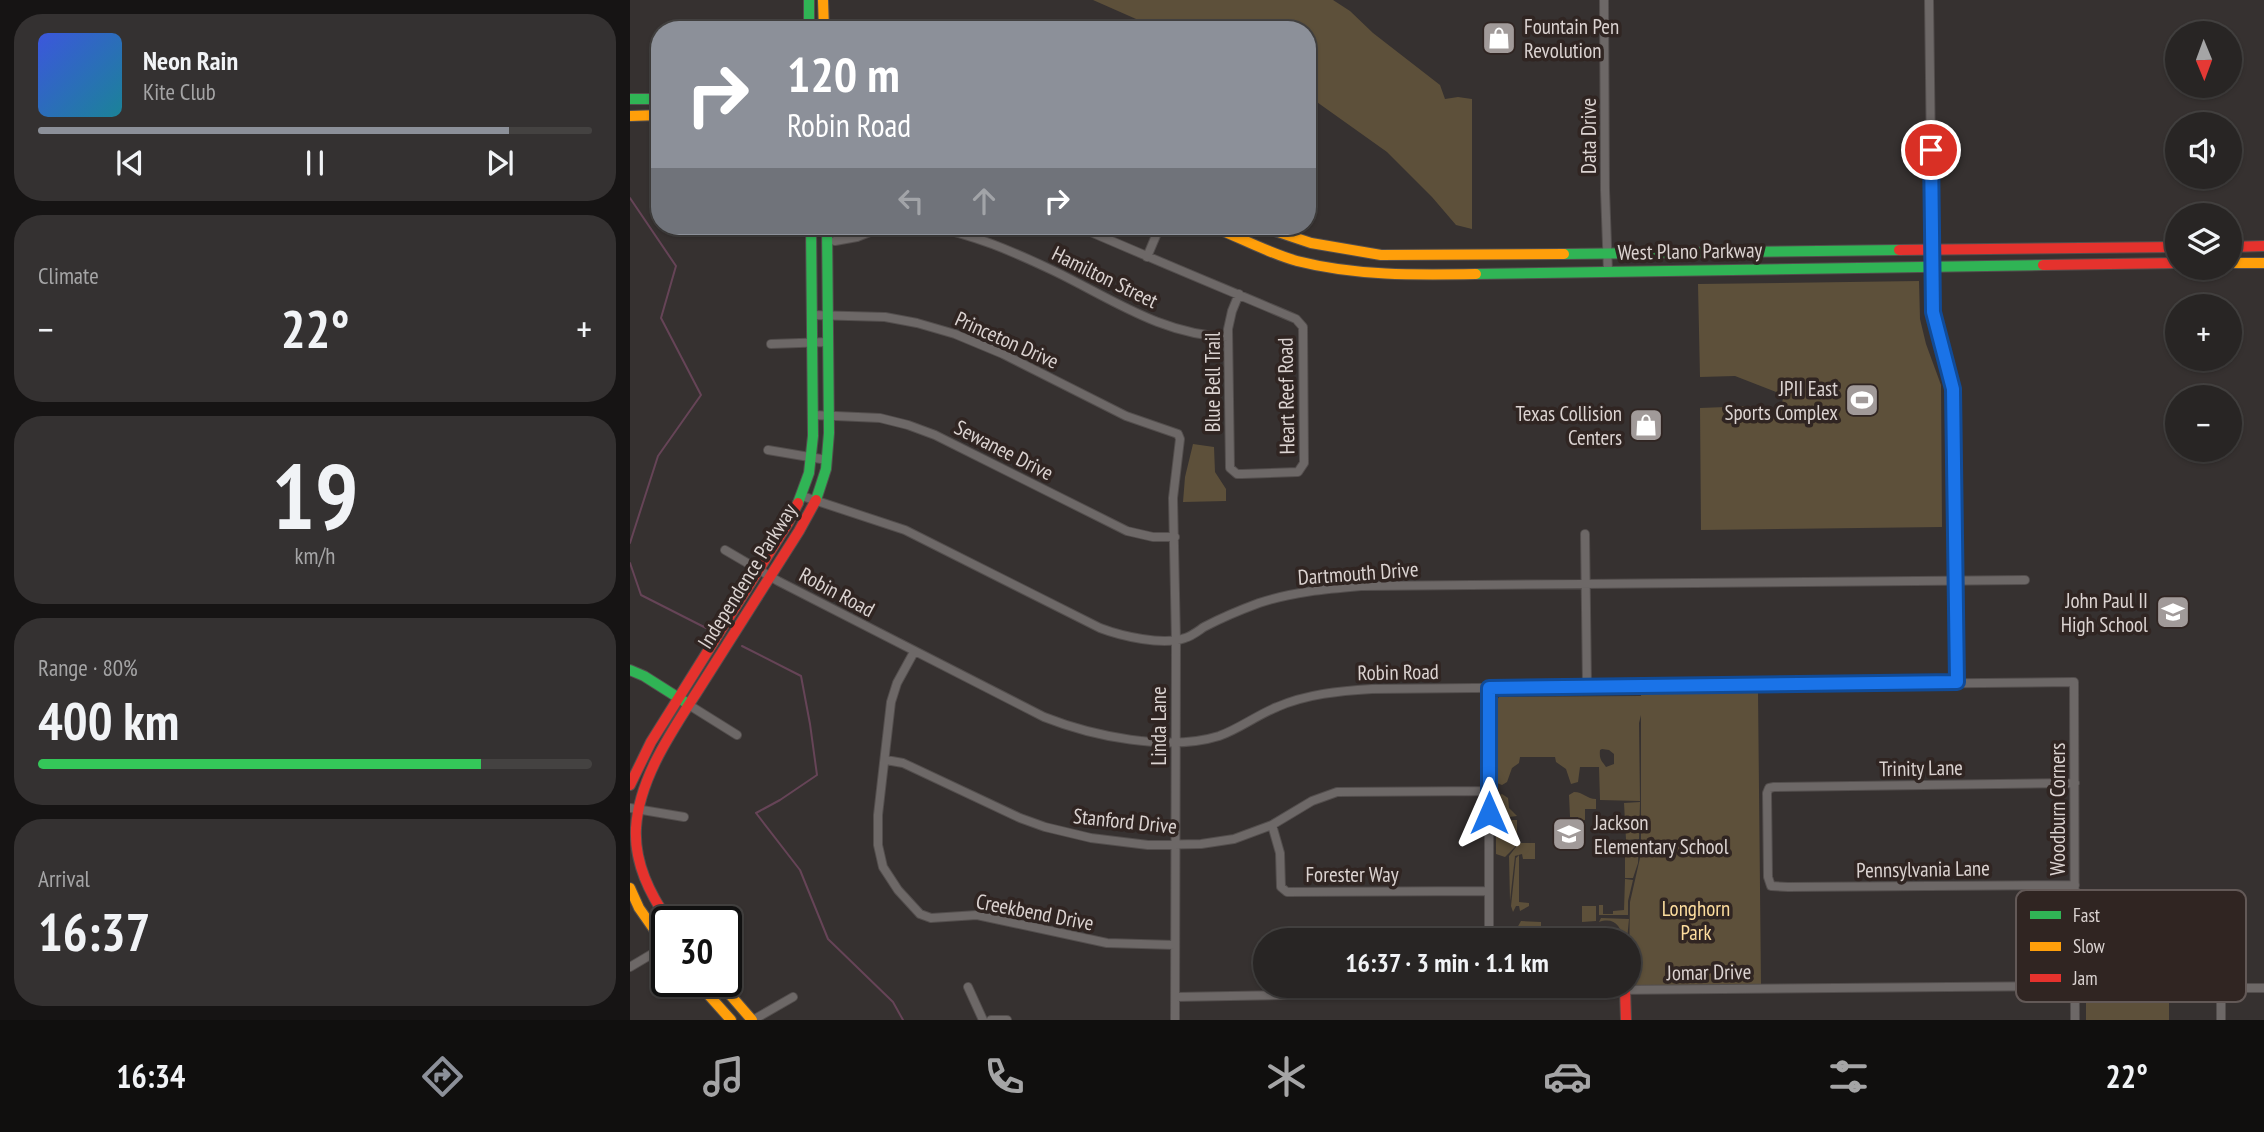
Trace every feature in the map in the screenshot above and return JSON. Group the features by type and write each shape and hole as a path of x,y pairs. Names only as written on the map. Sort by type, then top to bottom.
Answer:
{"main road":[{"path":"809,0 809,21"},
{"path":"823,0 824,21"},
{"path":"630,99 651,99"},
{"path":"630,116 651,116"},
{"name":"Independence Parkway","path":"658,906 634,859 634,808 684,702 765,573 802,496 812,457 811,235"},
{"name":"Independence Parkway","path":"765,573 802,528 816,501 827,460 827,235"},
{"name":"West Plano Parkway","path":"1233,235 1294,260 1362,273 1395,275 2165,264"},
{"name":"West Plano Parkway","path":"1286,235 1363,254 1423,256 2165,247"},
{"path":"2242,247 2264,246"},
{"path":"1778,251 1778,269"},
{"path":"2242,263 2264,263"},
{"path":"630,670 684,702"},
{"name":"Independence Parkway","path":"631,781 651,743 684,702"},
{"path":"630,888 651,925"},
{"path":"710,997 731,1020"},
{"path":"732,997 752,1020"},
{"path":"1625,998 1626,1020"}],"street":[{"name":"Data Drive","path":"1604,0 1608,272"},
{"path":"1929,0 1934,322 1953,389 1957,682"},
{"path":"835,241 862,235"},
{"name":"Hamilton Street","path":"962,235 994,244 1019,255 1171,328 1203,337 1228,337"},
{"path":"1097,235 1239,294"},
{"path":"1147,257 1156,235"},
{"name":"Blue Bell Trail","path":"1233,471 1229,463 1228,337 1229,320 1239,294"},
{"name":"Heart Reef Road","path":"1233,471 1242,474 1294,473 1301,470 1304,463 1303,327 1300,321 1239,294"},
{"name":"Princeton Drive","path":"812,314 892,318 955,334 1003,354 1126,416 1173,430 1178,434"},
{"path":"771,344 828,342"},
{"name":"Sewanee Drive","path":"813,415 861,416 908,425 935,435 1127,531 1153,537 1175,537"},
{"name":"Linda Lane","path":"1175,1020 1176,641 1173,498 1180,439 1178,434"},
{"path":"768,450 827,460"},
{"path":"802,496 905,530 1100,628 1130,637 1176,641"},
{"path":"1585,534 1587,686"},
{"name":"Robin Road","path":"725,550 914,652 1044,717 1073,729 1140,741 1175,741 1219,736 1278,706 1310,695 1372,689 2074,682"},
{"name":"Dartmouth Drive","path":"1176,641 1260,603 1311,590 1360,586 2025,580"},
{"name":"Creekbend Drive","path":"914,652 897,683 891,702 877,832 881,858 889,878 920,914 931,918 978,915 1107,943 1175,945"},
{"name":"Woodburn Corners","path":"2074,682 2075,890"},
{"path":"1489,688 1489,928"},
{"path":"684,702 737,735"},
{"name":"Stanford Drive","path":"886,760 903,763 1045,827 1091,838 1148,845 1218,843 1272,825 1312,801 1337,792 1489,791"},
{"path":"631,781 645,786"},
{"name":"Trinity Lane","path":"1771,886 1768,877 1769,788 2074,783"},
{"path":"634,808 684,817"},
{"name":"Forester Way","path":"1272,825 1280,853 1281,887 1287,892 1488,891"},
{"name":"Pennsylvania Lane","path":"1771,886 2075,885"},
{"path":"630,967 651,955"},
{"name":"Jomar Drive","path":"1641,990 2016,987"},
{"path":"968,988 983,1020"},
{"path":"2246,988 2264,988"},
{"name":"Jomar Drive","path":"1175,997 1253,995"},
{"path":"752,1020 793,997"},
{"name":"Woodburn Corners","path":"2075,1002 2075,1020"},
{"path":"2221,1002 2221,1020"},
{"path":"991,1020 1007,1020"}],"green space":[{"path":"1093,0 1333,0 1440,85 1445,99 1472,99 1472,229 1456,225 1387,152 1316,101 1316,21 1141,21"},
{"name":"JPII East Sports Complex","path":"1919,281 1920,319 1941,385 1942,527 1701,530 1700,408 1751,406 1778,417 1784,395 1735,376 1700,377 1698,284"},
{"path":"1193,444 1214,447 1215,472 1226,489 1226,501 1183,502 1185,477"},
{"name":"Longhorn Park","path":"1758,691 1761,985 1641,986 1641,928 1630,928 1630,902 1641,846 1641,715 1640,801 1600,800 1599,767 1580,767 1578,782 1571,784 1566,769 1556,762 1555,757 1520,757 1507,782 1502,785 1497,783 1496,701 1499,697 1641,696 1641,692","holes":["1600,750 1609,750 1614,754 1614,764 1606,767 1600,758"]},
{"path":"1574,792 1596,799 1596,809 1585,809 1585,820 1570,817 1569,795"},
{"path":"1502,794 1508,798 1509,808 1517,816 1509,817 1509,820 1517,820 1517,845 1505,857 1496,854 1496,802 1497,796"},
{"path":"1640,802 1639,839 1626,840 1624,803"},
{"path":"1639,841 1638,863 1633,878 1625,878 1625,842"},
{"path":"1519,843 1535,843 1535,859 1523,859 1522,854 1515,856 1510,901 1509,856"},
{"path":"1519,855 1519,902 1529,903 1529,906 1520,911 1519,906 1516,906 1513,912 1511,906 1516,858"},
{"path":"1625,879 1633,880 1628,915 1599,915 1599,905 1603,905 1603,914 1624,910"},
{"path":"1582,906 1596,906 1596,921 1582,922"},
{"path":"1601,918 1629,919 1628,928 1619,928 1609,921 1599,922"},
{"path":"1521,921 1541,922 1541,928 1517,928"},
{"path":"2169,1002 2169,1020 2086,1020 2086,1003"}],"waterway":[{"path":"630,198 651,229"},
{"path":"630,543 658,456 701,395 661,318 676,266 655,235"},
{"path":"630,563 641,595 710,630"},
{"path":"742,646 801,676 817,775 756,813 800,870 828,939 893,1002 903,1020"}],"traffic: fast":[{"path":"809,0 809,21"},
{"path":"630,99 651,99"},
{"path":"798,503 809,473 813,436 811,235"},
{"path":"816,500 826,469 829,433 827,235"},
{"path":"1564,254 1899,250"},
{"path":"1476,274 2043,265"},
{"path":"630,670 685,702"}],"traffic: slow":[{"path":"823,0 824,21"},
{"path":"630,116 651,115"},
{"path":"1232,235 1275,254 1341,270 1386,274 1476,274"},
{"path":"1287,235 1311,243 1381,255 1564,254"},
{"path":"2242,263 2264,263"},
{"path":"630,888 651,925"},
{"path":"710,997 731,1020"},
{"path":"732,997 752,1020"}],"traffic: jam":[{"path":"2242,247 2264,246"},
{"path":"1899,250 2165,247"},
{"path":"2043,265 2165,263"},
{"path":"660,906 641,866 636,841 639,809 651,771 670,735 816,500"},
{"path":"630,785 651,742 798,503"},
{"path":"1625,998 1626,1020"}],"place":[{"name":"Fountain Pen Revolution","path":"1499,38"},
{"name":"JPII East Sports Complex","path":"1862,400"},
{"name":"Texas Collision Centers","path":"1646,425"},
{"name":"John Paul II High School","path":"2173,612"},
{"name":"Jackson Elementary School","path":"1569,834"}],"route":[{"path":"1489,813 1489,688 1957,682 1953,389 1933,312 1931,150"}]}
